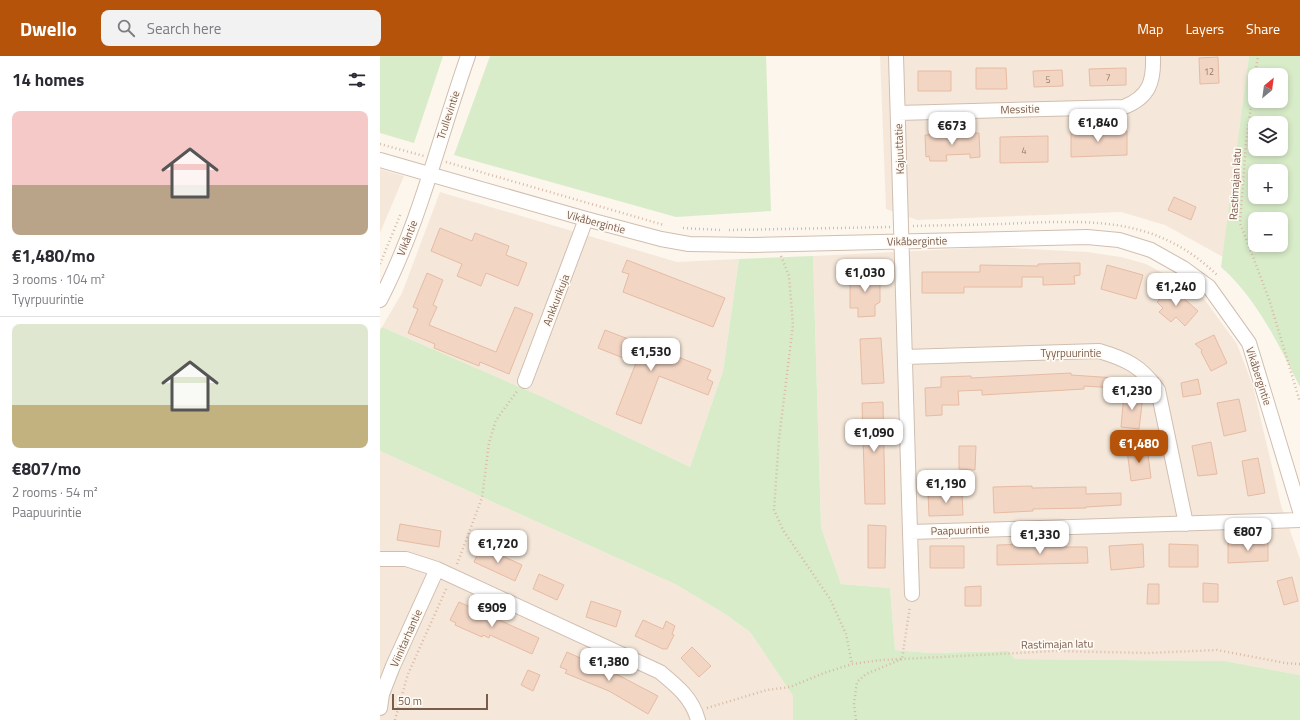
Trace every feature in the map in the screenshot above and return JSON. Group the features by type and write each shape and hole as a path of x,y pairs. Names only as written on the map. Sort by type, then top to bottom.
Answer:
{"street":[{"name":"Trullevintie","path":"423,173 468,56"},
{"name":"Kajuuttatie","path":"896,56 902,242"},
{"name":"Messitie","path":"898,113 1124,107 1138,102 1149,90 1154,66 1153,56"},
{"name":"Vikåbergintie","path":"380,160 586,219 675,242 707,245 776,245 1087,236 1120,240 1150,250 1183,268 1209,287 1248,343 1300,511"},
{"name":"Vikåntie","path":"380,300 391,278 420,207 423,173"},
{"name":"Ankkurikuja","path":"525,381 586,219"},
{"path":"902,242 912,594"},
{"name":"Tyyrpuurintie","path":"905,357 1099,351 1120,357 1146,374 1158,390 1186,524"},
{"name":"Paapuurintie","path":"910,532 1300,520"},
{"path":"380,559 406,559 437,569 660,672 681,690 697,716"},
{"name":"Viinitarhantie","path":"380,708 382,694 393,666 437,569"}],"path":[{"name":"Rastimajan latu","path":"1256,68 1258,56"},
{"name":"Rastimajan latu","path":"1251,108 1246,143 1240,223 1269,299 1300,402"},
{"path":"421,156 423,173"},
{"path":"380,264 402,212"},
{"path":"772,229 776,245 789,276 793,325 779,439 774,510 783,530 830,599 846,634 852,664"},
{"path":"395,720 408,674 452,576 482,498 488,443 496,420 510,399 525,381"},
{"path":"697,716 767,690 790,686 852,664 902,659 912,594"},
{"name":"Rastimajan latu","path":"856,720 854,704 857,682 866,674 902,659 1055,651 1148,653 1217,650 1286,663 1300,664"}],"shaded area":[{"path":"880,56 1249,56 1223,257 1165,225 1121,212 917,220 886,209"},
{"path":"380,169 404,176 380,233"},
{"path":"440,192 677,262 739,259 723,371 690,467 545,398 382,327 402,293"},
{"path":"995,247 1087,252 1121,257 1146,264 1179,282 1205,300 1237,344 1253,386 1281,505 1300,559 1300,675 1225,661 1015,659 1008,651 930,653 895,650 890,588 841,584 821,527 813,256"},
{"path":"380,451 677,585 725,614 750,632 793,696 793,720 380,720"}],"green space":[{"path":"380,56 443,56 414,143 380,133"},
{"path":"490,56 766,56 771,211 676,217 454,155"},
{"path":"1249,56 1300,56 1300,387 1266,323 1246,294 1221,267"},
{"path":"813,256 821,527 841,584 890,588 895,650 930,653 1008,651 1015,659 1225,661 1300,675 1300,720 793,720 793,696 750,632 725,614 677,585 380,451 380,330 382,327 545,398 690,467 723,371 739,259"}],"building":[{"path":"1218,57 1219,83 1200,84 1199,58"},
{"path":"976,68 1006,68 1007,89 976,89"},
{"path":"1126,68 1126,85 1090,86 1089,69"},
{"path":"1062,70 1063,86 1034,87 1033,71"},
{"path":"918,71 951,71 951,91 918,91"},
{"path":"1071,130 1127,131 1127,155 1071,157"},
{"path":"979,133 980,157 970,158 970,154 946,155 947,161 930,161 929,156 926,157 925,135"},
{"path":"1048,136 1048,162 1000,163 1000,137"},
{"path":"1174,197 1196,207 1191,220 1168,210"},
{"path":"440,228 472,241 475,233 509,246 506,255 527,263 518,286 486,273 481,286 457,276 462,264 431,251"},
{"path":"627,260 725,298 713,327 623,292 629,274 622,272"},
{"path":"1080,263 1080,275 1074,276 1075,284 1043,285 1043,277 1022,277 1022,287 964,287 964,293 922,293 922,272 980,272 980,265 1038,266 1038,264"},
{"path":"1107,265 1143,275 1136,299 1101,289"},
{"path":"873,269 873,281 880,281 880,302 875,305 875,316 858,317 858,308 850,308 850,278 856,277 856,270"},
{"path":"427,273 443,280 433,305 437,307 429,325 496,352 515,307 533,314 509,374 480,362 479,366 434,348 435,344 408,333 418,309 413,307"},
{"path":"1171,287 1198,311 1185,326 1176,317 1171,322 1159,312 1163,308 1157,302"},
{"path":"605,330 641,344 643,338 670,348 668,353 711,370 707,379 713,382 708,395 659,376 641,424 616,414 636,363 598,348"},
{"path":"1214,335 1227,363 1211,371 1201,352 1202,350 1195,344"},
{"path":"881,338 884,383 862,384 860,339"},
{"path":"1071,373 1071,375 1116,378 1115,388 1084,386 1084,389 982,395 982,390 958,391 959,405 942,405 942,415 926,416 925,388 941,387 941,377 971,376 971,378"},
{"path":"1198,379 1201,394 1183,397 1181,383"},
{"path":"1124,394 1143,396 1139,429 1121,427"},
{"path":"1239,399 1246,431 1224,436 1217,403"},
{"path":"883,402 885,504 865,504 862,403"},
{"path":"1211,442 1217,474 1198,476 1192,446"},
{"path":"959,446 976,446 975,470 959,469"},
{"path":"1147,447 1151,478 1131,481 1127,450"},
{"path":"1258,458 1265,493 1248,496 1242,461"},
{"path":"1032,486 1032,488 1086,487 1086,494 1121,493 1121,505 1086,508 1033,509 1033,511 994,513 993,487"},
{"path":"962,491 963,515 929,516 928,492"},
{"path":"400,524 441,531 439,547 397,540"},
{"path":"868,525 886,526 885,568 868,568"},
{"path":"1268,541 1268,561 1228,563 1228,543"},
{"path":"1036,544 1036,547 1087,547 1088,563 997,565 997,545"},
{"path":"1143,544 1144,567 1111,570 1109,546"},
{"path":"1169,544 1198,545 1198,567 1169,567"},
{"path":"481,546 522,565 515,581 474,562"},
{"path":"930,546 964,546 964,568 930,568"},
{"path":"539,574 564,585 557,600 533,589"},
{"path":"1292,577 1298,601 1284,605 1277,581"},
{"path":"1203,583 1218,584 1218,602 1203,602"},
{"path":"1148,584 1159,584 1159,604 1147,604"},
{"path":"981,586 981,606 965,606 965,587"},
{"path":"591,601 621,611 616,627 586,617"},
{"path":"459,602 539,638 532,654 490,635 489,638 483,635 482,637 455,625 456,623 450,620"},
{"path":"643,620 663,629 666,621 675,626 672,634 674,635 667,649 663,649 635,636"},
{"path":"692,647 711,666 699,677 681,658"},
{"path":"567,652 618,675 658,696 648,714 609,691 565,673 567,670 560,667"},
{"path":"528,670 540,675 533,691 521,685"}]}
